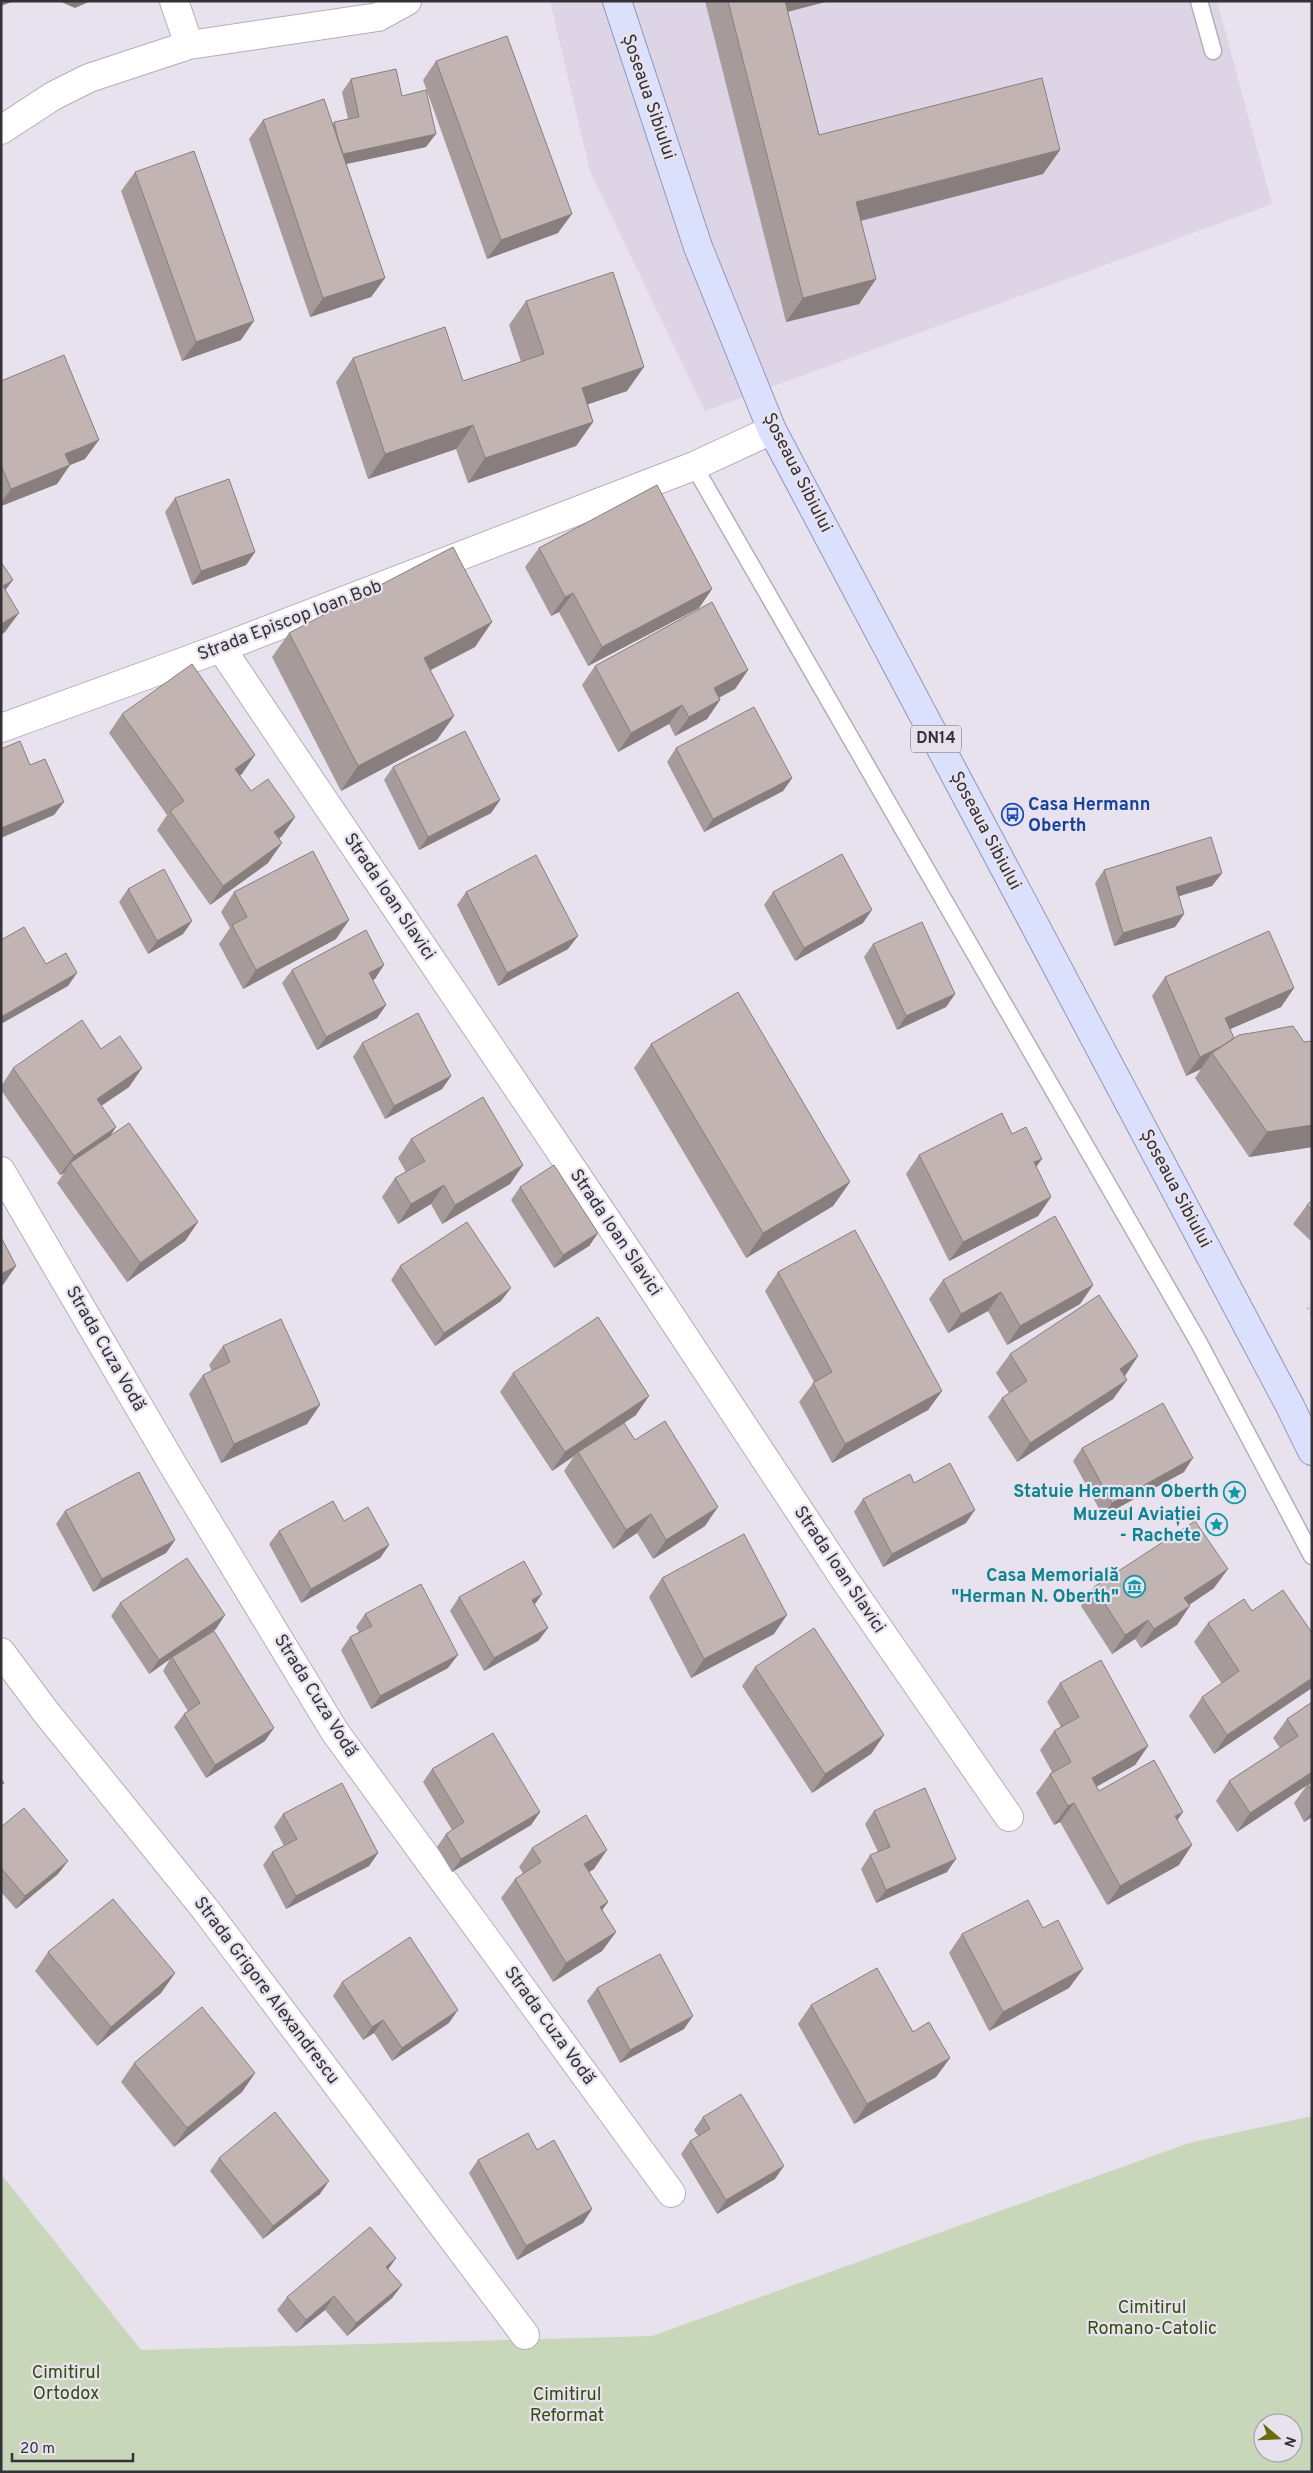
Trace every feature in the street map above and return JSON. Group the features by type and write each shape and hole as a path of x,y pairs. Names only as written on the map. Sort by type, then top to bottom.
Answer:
{"main road":[{"name":"Șoseaua Sibiului","path":"617,1 698,247 772,430 1290,1406 1312,1452"}],"street":[{"path":"174,1 189,45"},
{"path":"1,130 53,96 89,78 189,45 378,17 407,1"},
{"name":"Strada Episcop Ioan Bob","path":"1,728 221,648 694,466 772,430"},
{"name":"Strada Ioan Slavici","path":"221,648 639,1268 845,1580 1010,1817"},
{"name":"Strada Cuza Vodă","path":"1,1171 173,1465 335,1732 671,2193"},
{"name":"Strada Grigore Alexandrescu","path":"1,1652 45,1711 205,1909 525,2335"}],"lane":[{"path":"1199,1 1213,51"},
{"path":"694,466 1199,1343 1312,1556"}],"path":[{"path":"1308,1308 1312,1314"}],"shaded area":[{"path":"550,1 1217,1 1272,204 705,411 590,171"}],"green space":[{"name":"Cimitirul Romano-Catolic","path":"1312,2116 1312,2472 1,2472 1,2174 141,2350 652,2336 1189,2143"}],"building":[{"path":"728,1 785,1 819,135 1042,78 1060,150 856,202 876,279 803,298"},
{"path":"507,36 572,214 501,240 436,61"},
{"path":"396,69 402,96 426,90 436,134 343,154 334,122 359,117 351,79"},
{"path":"324,99 385,278 323,298 263,120"},
{"path":"194,151 254,321 196,342 135,172"},
{"path":"613,272 644,367 582,388 593,422 485,458 473,425 385,454 353,358 445,327 463,381 544,354 526,301"},
{"path":"64,355 99,440 65,454 70,465 11,489 1,465 1,381"},
{"path":"229,479 255,552 201,571 175,498"},
{"path":"657,485 712,589 602,647 573,593 565,597 539,548"},
{"path":"453,547 492,622 424,658 454,716 358,766 289,633"},
{"path":"1,562 13,580 3,586 19,613 1,624"},
{"path":"712,602 748,670 714,688 720,700 689,717 682,705 631,733 595,666"},
{"path":"192,664 255,755 235,769 251,791 268,779 295,817 274,832 282,843 223,886 170,811 184,801 122,714"},
{"path":"754,707 792,778 713,819 676,748"},
{"path":"465,731 500,800 428,837 393,767"},
{"path":"20,741 30,765 45,759 64,802 1,828 1,749"},
{"path":"1211,837 1222,873 1176,887 1184,914 1123,933 1104,870"},
{"path":"313,851 349,920 256,970 232,925 247,917 234,892"},
{"path":"842,854 872,910 804,948 773,892"},
{"path":"536,855 578,936 507,973 466,892"},
{"path":"164,869 192,921 157,941 128,889"},
{"path":"922,922 955,994 906,1016 873,944"},
{"path":"24,927 46,964 66,953 77,973 1,1017 1,940"},
{"path":"366,930 384,965 369,973 386,1005 326,1037 292,970"},
{"path":"1269,931 1294,988 1225,1018 1234,1038 1200,1057 1165,977"},
{"path":"738,992 850,1182 763,1233 651,1044"},
{"path":"418,1013 451,1076 394,1106 362,1043"},
{"path":"82,1020 101,1049 120,1036 142,1068 97,1099 116,1127 74,1156 13,1068"},
{"path":"1293,1026 1304,1042 1312,1041 1312,1125 1267,1132 1212,1053 1239,1035"},
{"path":"483,1097 523,1165 455,1205 444,1185 411,1204 395,1178 425,1161 411,1139"},
{"path":"1002,1113 1012,1134 1026,1127 1042,1159 1034,1162 1051,1197 963,1242 919,1155"},
{"path":"129,1123 198,1222 140,1263 70,1163"},
{"path":"554,1165 598,1233 563,1255 520,1187"},
{"path":"1312,1200 1312,1210 1307,1205"},
{"path":"1055,1216 1093,1285 1020,1326 1001,1292 961,1314 943,1280"},
{"path":"467,1222 511,1288 444,1333 400,1266"},
{"path":"855,1230 942,1391 845,1444 813,1383 832,1372 778,1272"},
{"path":"1,1237 16,1266 1,1274"},
{"path":"1099,1295 1138,1356 1120,1369 1127,1380 1030,1443 1002,1398 1027,1381 1010,1354"},
{"path":"598,1317 649,1396 565,1452 513,1373"},
{"path":"281,1319 320,1405 234,1444 203,1375 230,1362 223,1346"},
{"path":"1163,1403 1193,1458 1112,1503 1082,1448"},
{"path":"665,1421 718,1507 666,1540 651,1514 626,1530 578,1452 624,1423 635,1440"},
{"path":"950,1463 975,1510 892,1554 863,1499 910,1474 914,1483"},
{"path":"139,1472 175,1540 102,1579 65,1511"},
{"path":"333,1501 344,1521 368,1507 389,1545 311,1589 279,1531"},
{"path":"1195,1521 1228,1569 1184,1598 1190,1606 1154,1629 1148,1620 1125,1635 1094,1587"},
{"path":"744,1534 787,1615 704,1659 662,1578"},
{"path":"187,1558 225,1615 159,1660 120,1603"},
{"path":"524,1561 542,1594 532,1600 548,1628 494,1658 459,1597"},
{"path":"421,1584 458,1655 380,1696 350,1637 372,1626 365,1614"},
{"path":"1283,1590 1312,1633 1312,1678 1227,1735 1202,1697 1239,1671 1208,1623 1244,1599 1252,1611"},
{"path":"814,1628 884,1735 825,1774 755,1667"},
{"path":"214,1631 274,1728 215,1765 184,1714 200,1703 172,1657"},
{"path":"1101,1660 1148,1746 1092,1778 1099,1791 1154,1760 1183,1812 1175,1816 1192,1845 1120,1886 1074,1803 1068,1806 1050,1774 1071,1762 1054,1731 1079,1717 1060,1683"},
{"path":"1312,1702 1312,1772 1250,1813 1229,1781 1298,1736 1287,1719"},
{"path":"493,1733 540,1812 461,1859 446,1834 464,1822 432,1769"},
{"path":"1312,1782 1312,1792 1308,1784"},
{"path":"342,1783 378,1853 296,1896 272,1852 297,1839 283,1814"},
{"path":"925,1788 956,1859 886,1890 870,1855 890,1847 874,1811"},
{"path":"24,1808 68,1861 25,1896 1,1868 1,1827"},
{"path":"586,1815 607,1850 584,1864 608,1902 600,1907 616,1932 566,1963 515,1879 541,1862 532,1848"},
{"path":"113,1899 175,1973 111,2027 48,1952"},
{"path":"1028,1900 1043,1928 1058,1920 1083,1969 1003,2012 962,1934"},
{"path":"410,1937 458,2010 402,2048 383,2020 372,2027 342,1982"},
{"path":"660,1954 693,2016 630,2050 597,1988"},
{"path":"877,1968 913,2032 929,2022 950,2058 867,2104 811,2005"},
{"path":"202,2007 255,2073 187,2128 134,2063"},
{"path":"741,2094 784,2166 726,2200 690,2141 710,2129 703,2117"},
{"path":"275,2112 329,2181 273,2226 219,2158"},
{"path":"528,2133 537,2150 554,2140 592,2209 526,2246 478,2160"},
{"path":"370,2227 396,2258 386,2267 402,2285 356,2323 334,2296 306,2320 287,2297"}],"place":[{"name":"Casa Hermann Oberth","path":"1012,815"},
{"name":"Statuie Hermann Oberth","path":"1235,1492"},
{"name":"Muzeul Aviației - Rachete","path":"1217,1525"},
{"name":"Casa Memorială \"Herman N. Oberth\"","path":"1135,1586"}],"park label":[{"name":"Cimitirul Ortodox","path":"66,2383"},
{"name":"Cimitirul Reformat","path":"567,2405"}]}
